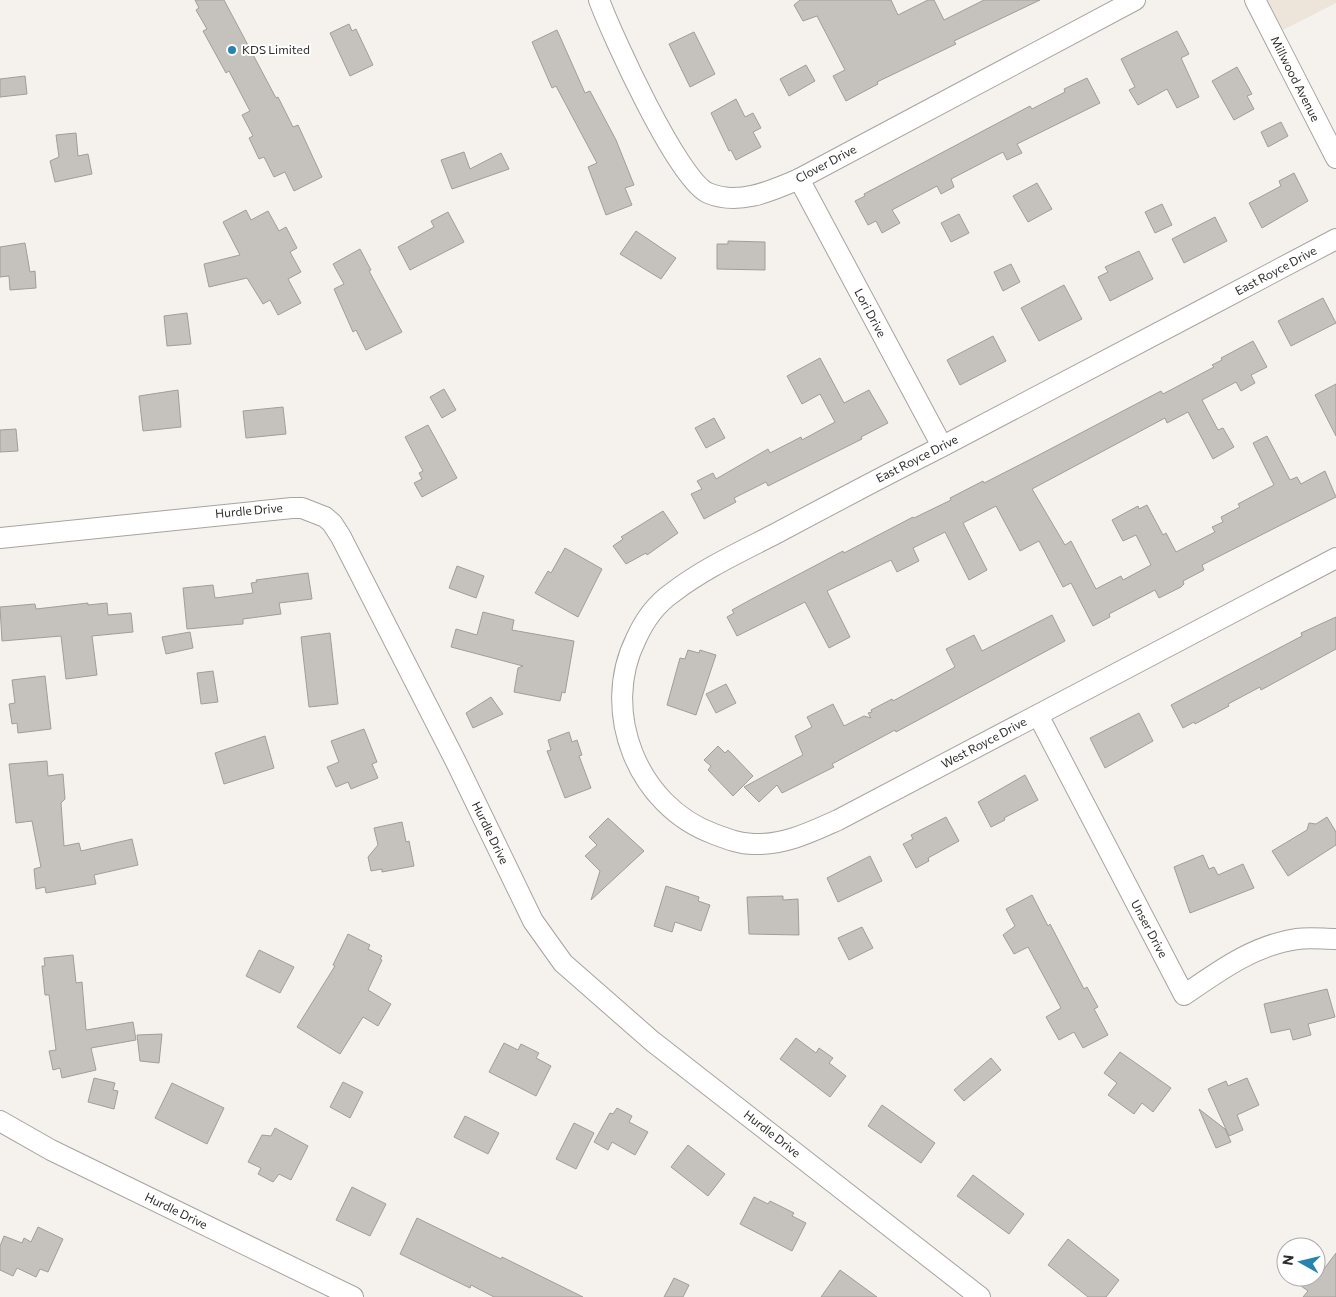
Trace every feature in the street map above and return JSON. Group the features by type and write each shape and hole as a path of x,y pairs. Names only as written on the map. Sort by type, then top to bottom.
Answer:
{"street":[{"name":"Clover Drive","path":"599,0 642,93 679,162 689,176 707,193 735,198 755,196 799,179 1135,0"},
{"name":"Millwood Avenue","path":"1255,0 1336,158"},
{"name":"Lori Drive","path":"799,179 942,446"},
{"name":"East Royce Drive","path":"639,767 626,737 621,708 621,689 626,659 643,623 657,605 671,593 714,566 1336,240"},
{"name":"Hurdle Drive","path":"0,538 257,510 302,508 325,517 332,523 350,554 456,762 533,921 564,964 652,1041 980,1297"},
{"name":"West Royce Drive","path":"639,767 658,796 673,810 706,831 734,841 754,844 793,840 838,820 1336,558"},
{"name":"Unser Drive","path":"1038,715 1184,995 1226,966 1262,948 1300,938 1336,939"},
{"name":"Hurdle Drive","path":"0,1121 51,1150 353,1297"}],"shaded area":[{"path":"1255,0 1336,0 1336,3 1273,35"}],"building":[{"path":"195,0 224,0 293,127 298,125 322,177 294,191 285,172 274,177 264,157 259,159 249,138 253,136 242,115 250,111 229,71 226,73 203,31 207,29 196,10 199,8"},
{"path":"800,0 891,0 898,15 928,0 934,0 944,20 984,0 1040,0 954,41 956,44 877,82 878,84 846,101 833,76 845,70 817,16 803,21 794,5"},
{"path":"349,24 352,31 356,29 373,65 350,76 330,33"},
{"path":"557,30 585,93 590,91 616,140 634,185 625,188 632,205 606,215 588,167 597,163 556,86 552,88 532,42"},
{"path":"1177,31 1189,54 1181,58 1199,97 1177,108 1167,89 1138,105 1129,90 1135,87 1121,59"},
{"path":"694,32 715,74 690,87 669,44"},
{"path":"806,65 815,81 789,96 780,79"},
{"path":"1237,67 1252,94 1247,96 1254,109 1234,120 1212,81"},
{"path":"25,76 27,94 0,97 0,79"},
{"path":"1087,78 1100,103 1017,144 1022,153 1007,160 1003,152 951,179 954,187 941,194 937,186 892,210 900,223 882,233 876,221 868,225 855,201 865,196 864,194 1030,106 1032,109 1065,92 1064,89"},
{"path":"736,99 745,117 753,113 761,128 753,132 761,147 736,160 731,150 729,151 711,113"},
{"path":"1281,122 1288,136 1268,147 1261,132"},
{"path":"76,133 78,156 88,154 92,174 55,182 50,161 59,157 56,135"},
{"path":"464,152 470,169 501,153 509,169 452,189 441,160"},
{"path":"1294,173 1308,201 1262,228 1249,203 1281,186 1279,181"},
{"path":"1037,183 1052,209 1028,222 1013,196"},
{"path":"1162,204 1172,225 1155,233 1145,212"},
{"path":"246,210 251,220 268,211 279,231 286,227 297,248 290,252 301,272 288,279 301,303 278,315 270,300 263,304 247,278 209,287 204,264 240,255 223,222"},
{"path":"448,212 464,242 410,270 398,247 434,227 431,221"},
{"path":"959,214 969,233 951,242 941,223"},
{"path":"1215,217 1227,241 1184,263 1172,239"},
{"path":"636,231 676,258 661,279 620,254"},
{"path":"728,241 765,242 765,270 717,269 717,244 728,244"},
{"path":"25,243 30,272 35,271 36,288 10,290 9,276 0,277 0,247"},
{"path":"360,249 371,270 369,271 402,332 366,350 356,330 353,332 334,289 344,284 333,264"},
{"path":"1139,251 1153,279 1110,301 1098,277 1108,272 1105,267"},
{"path":"1011,264 1020,282 1003,291 994,272"},
{"path":"1064,285 1082,319 1039,341 1021,308"},
{"path":"1323,298 1336,323 1291,346 1278,321"},
{"path":"187,313 191,344 167,346 164,316"},
{"path":"993,336 1006,361 960,385 947,360"},
{"path":"1253,341 1267,367 1251,375 1255,383 1241,391 1236,382 1202,400 1218,430 1223,428 1234,447 1213,459 1188,412 1167,423 1165,418 1032,489 1065,545 1071,541 1096,589 1121,576 1123,580 1151,565 1136,535 1123,541 1112,520 1138,506 1139,509 1147,505 1163,535 1166,533 1176,552 1215,532 1212,527 1223,522 1221,517 1240,507 1238,504 1274,485 1253,443 1267,436 1290,480 1297,477 1301,484 1325,471 1336,497 1202,565 1204,570 1183,581 1184,584 1181,587 1159,598 1155,590 1109,614 1110,617 1093,626 1071,583 1063,587 1039,541 1020,551 996,506 963,523 987,570 969,580 945,532 913,548 919,561 897,572 891,560 827,591 850,637 829,648 805,602 737,636 727,617 734,613 732,610 843,551 844,553 913,517 951,500 950,498 983,481 984,483 1161,391 1163,394 1214,367 1212,365 1222,360 1221,358"},
{"path":"820,358 844,403 869,390 888,423 861,437 862,439 768,486 766,482 734,498 736,502 704,519 691,494 702,489 697,481 713,473 716,479 768,449 770,453 801,437 802,440 835,422 820,394 802,404 787,376"},
{"path":"1336,384 1336,436 1315,395"},
{"path":"444,389 456,410 442,418 430,397"},
{"path":"178,390 181,427 143,431 139,396"},
{"path":"283,407 286,434 246,438 243,411"},
{"path":"714,418 725,438 706,448 695,428"},
{"path":"428,425 457,478 422,497 414,483 422,479 419,473 423,471 405,437"},
{"path":"16,429 18,451 0,452 0,430"},
{"path":"663,511 678,533 647,555 646,553 626,564 613,546 623,539 621,537"},
{"path":"565,548 602,569 578,617 535,593 548,571 551,573"},
{"path":"457,566 484,576 476,598 449,588"},
{"path":"308,573 312,599 279,603 281,614 243,619 243,624 187,629 183,588 213,585 215,598 253,593 251,583 257,582 256,580"},
{"path":"88,603 88,605 107,603 108,615 131,613 133,632 92,636 97,675 66,679 61,636 2,641 0,607 35,604 36,609"},
{"path":"483,612 514,620 512,630 574,641 565,693 562,692 560,701 514,692 518,668 523,666 451,647 456,629 477,635"},
{"path":"1052,615 1065,641 896,732 895,730 832,764 834,767 782,793 777,785 759,802 744,787 803,755 795,736 812,727 807,717 833,704 844,726 864,716 871,718 868,713 872,712 871,710 892,699 893,701 955,667 946,649 974,635 982,651"},
{"path":"1336,617 1336,649 1261,690 1260,687 1228,704 1229,706 1195,724 1194,722 1183,728 1171,705 1302,636 1301,633"},
{"path":"190,632 193,648 166,654 162,637"},
{"path":"330,633 338,704 309,707 301,637"},
{"path":"688,650 699,653 700,650 716,655 696,715 667,705 680,658 685,659"},
{"path":"213,671 218,702 201,704 197,673"},
{"path":"45,676 51,729 18,733 17,723 12,724 9,704 15,703 12,680"},
{"path":"726,684 736,703 716,713 706,694"},
{"path":"491,697 503,714 473,728 466,713"},
{"path":"1139,713 1153,741 1105,768 1090,738"},
{"path":"364,729 377,762 372,764 378,778 351,789 348,782 336,787 327,767 339,762 331,741"},
{"path":"569,732 572,742 577,740 582,755 579,756 591,788 565,798 547,751 551,750 548,740"},
{"path":"265,736 274,768 224,784 215,753"},
{"path":"718,746 725,753 728,750 753,776 733,796 708,770 711,766 704,760"},
{"path":"47,761 48,776 63,774 65,799 61,803 64,846 79,843 81,851 132,839 138,865 94,875 96,884 46,893 45,887 36,889 34,869 41,867 32,821 16,823 9,764"},
{"path":"1025,775 1038,800 991,827 978,802"},
{"path":"946,817 959,841 928,858 929,861 916,868 903,844 913,839 911,835"},
{"path":"1327,817 1336,832 1336,845 1288,876 1272,851 1307,830 1309,823 1316,824"},
{"path":"608,818 644,851 591,900 600,871 585,856 597,845 589,837"},
{"path":"402,822 406,842 409,841 414,866 382,872 382,869 371,871 368,857 378,845 374,828"},
{"path":"1203,855 1209,869 1214,867 1218,875 1243,864 1254,888 1190,913 1174,867"},
{"path":"870,856 882,881 838,902 827,878"},
{"path":"666,886 699,897 698,901 710,905 701,931 675,922 672,932 654,926"},
{"path":"1032,895 1048,926 1050,924 1084,989 1087,987 1098,1007 1094,1009 1108,1035 1083,1048 1074,1032 1059,1040 1046,1017 1061,1008 1028,947 1014,954 1003,935 1015,926 1006,909"},
{"path":"783,896 783,900 798,899 799,935 749,934 747,897"},
{"path":"862,927 873,948 849,960 838,938"},
{"path":"348,934 370,945 368,949 382,956 380,959 382,960 368,990 391,1004 378,1026 363,1017 340,1054 297,1027 335,966 333,965"},
{"path":"259,950 294,967 280,993 246,976"},
{"path":"73,955 76,983 82,982 86,1030 133,1022 136,1040 91,1048 96,1070 62,1078 60,1068 53,1070 49,1051 56,1050 49,995 45,995 42,966 45,966 44,958"},
{"path":"1327,989 1335,1017 1308,1024 1311,1035 1293,1040 1290,1029 1271,1033 1264,1004"},
{"path":"162,1034 159,1063 140,1061 137,1035"},
{"path":"796,1038 816,1053 819,1048 833,1058 829,1063 846,1076 830,1097 780,1059"},
{"path":"504,1043 518,1050 521,1044 539,1053 536,1058 551,1066 536,1096 489,1072"},
{"path":"1120,1052 1171,1088 1153,1112 1142,1103 1134,1114 1108,1095 1117,1083 1104,1073"},
{"path":"991,1058 1001,1070 964,1101 954,1090"},
{"path":"94,1078 115,1083 113,1090 118,1091 114,1109 88,1102"},
{"path":"1247,1078 1259,1105 1237,1115 1243,1130 1229,1136 1208,1089 1226,1081 1228,1086"},
{"path":"343,1082 363,1092 350,1118 330,1107"},
{"path":"172,1083 224,1108 207,1144 155,1118"},
{"path":"882,1105 935,1143 921,1163 868,1126"},
{"path":"617,1108 632,1116 629,1122 648,1132 635,1155 612,1142 608,1150 594,1142 610,1113 613,1114"},
{"path":"1199,1109 1225,1129 1231,1142 1216,1148"},
{"path":"465,1116 499,1133 488,1154 454,1137"},
{"path":"574,1123 594,1133 576,1169 556,1159"},
{"path":"275,1128 308,1146 291,1180 279,1174 273,1182 258,1174 261,1168 248,1162 262,1135 271,1136"},
{"path":"688,1145 725,1174 708,1196 671,1167"},
{"path":"973,1175 1024,1214 1009,1234 957,1196"},
{"path":"352,1187 386,1204 370,1236 336,1220"},
{"path":"754,1197 768,1204 770,1201 794,1213 792,1216 806,1223 792,1251 740,1224"},
{"path":"417,1218 583,1297 494,1297 471,1285 470,1288 400,1254"},
{"path":"38,1227 63,1239 48,1272 40,1269 36,1277 17,1268 13,1276 0,1270 0,1246 4,1236 22,1243 24,1238 31,1242"},
{"path":"1068,1239 1119,1280 1106,1297 1088,1297 1048,1265"},
{"path":"1336,1253 1336,1297 1303,1297 1308,1291 1303,1287 1326,1287 1326,1266"},
{"path":"840,1270 877,1297 821,1297"},
{"path":"674,1278 689,1285 683,1297 664,1297"}],"place":[{"name":"KDS Limited","path":"232,50"}]}
